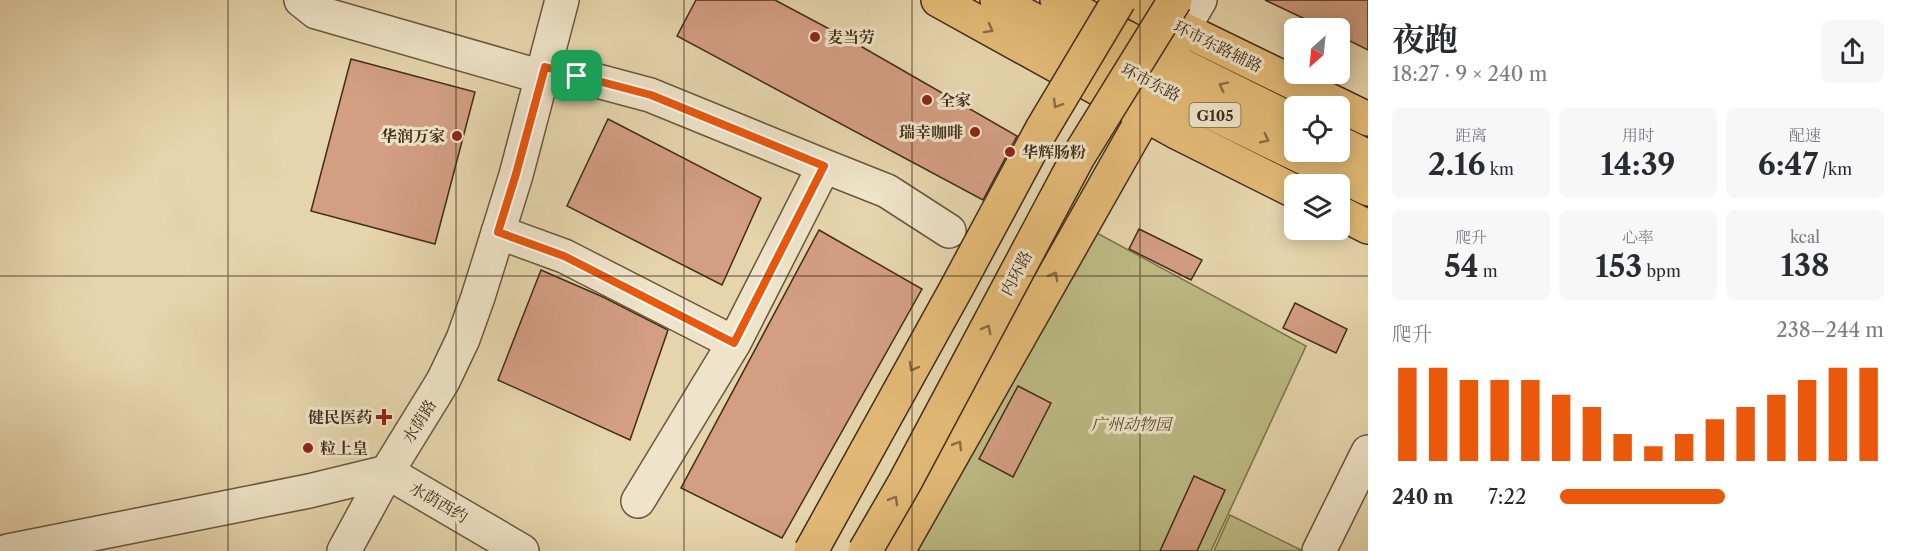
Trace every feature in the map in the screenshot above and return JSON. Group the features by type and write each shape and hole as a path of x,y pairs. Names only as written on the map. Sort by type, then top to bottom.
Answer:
{"main road":[{"path":"938,0 1145,115 1284,186"},
{"name":"G105","path":"998,0 1064,36"},
{"name":"G105","path":"1057,0 1117,33"},
{"path":"1117,33 1147,5"},
{"path":"1147,5 1166,57"},
{"path":"811,551 951,300 1042,129 1147,5"},
{"name":"环市东路辅路","path":"1147,5 1368,119"},
{"name":"内环路","path":"865,551 905,482 1078,157 1147,5"},
{"name":"环市东路","path":"1117,33 1284,116"},
{"path":"1064,36 1145,115"},
{"name":"环市东路","path":"1064,36 1166,91 1368,189"},
{"path":"898,551 1145,115"},
{"path":"1350,148 1368,157"},
{"path":"1350,218 1368,227"}],"street":[{"path":"301,0 315,12 544,72 651,95 887,191 949,231"},
{"name":"水荫路","path":"344,551 387,472 443,381 463,339 516,174 562,0"},
{"path":"1147,5 1200,0"},
{"path":"639,501 734,343 824,166"},
{"path":"498,232 564,256 734,343"},
{"path":"1319,551 1368,452"},
{"path":"8,551 309,491 387,472"},
{"name":"水荫西约","path":"387,472 522,551"}],"green space":[{"name":"广州动物园","path":"1095,232 1306,346 1211,551 916,551"},
{"path":"1230,515 1303,551 1214,551"}],"building":[{"path":"696,0 775,0 850,40 1017,136 983,200 677,36"},
{"path":"1265,0 1368,0 1368,50 1350,41 1350,18 1303,18"},
{"path":"351,59 475,92 435,244 311,211"},
{"path":"608,119 761,198 722,285 567,206"},
{"path":"1139,229 1202,260 1191,280 1129,249"},
{"path":"819,230 922,289 782,538 681,488"},
{"path":"541,270 603,297 668,330 630,440 498,380"},
{"path":"1295,303 1347,329 1336,353 1283,328"},
{"path":"1018,386 1051,403 1013,477 979,459"},
{"path":"1194,476 1225,490 1197,551 1160,551"}],"place":[{"name":"麦当劳","path":"815,37"},
{"name":"全家","path":"927,100"},
{"name":"瑞幸咖啡","path":"975,132"},
{"name":"华润万家","path":"457,136"},
{"name":"华辉肠粉","path":"1010,152"},
{"name":"健民医药","path":"384,417"},
{"name":"粒上皇","path":"308,448"}],"route":[{"path":"545,67 577,76 651,95 824,166 734,343 564,256 498,232 545,67"}]}
